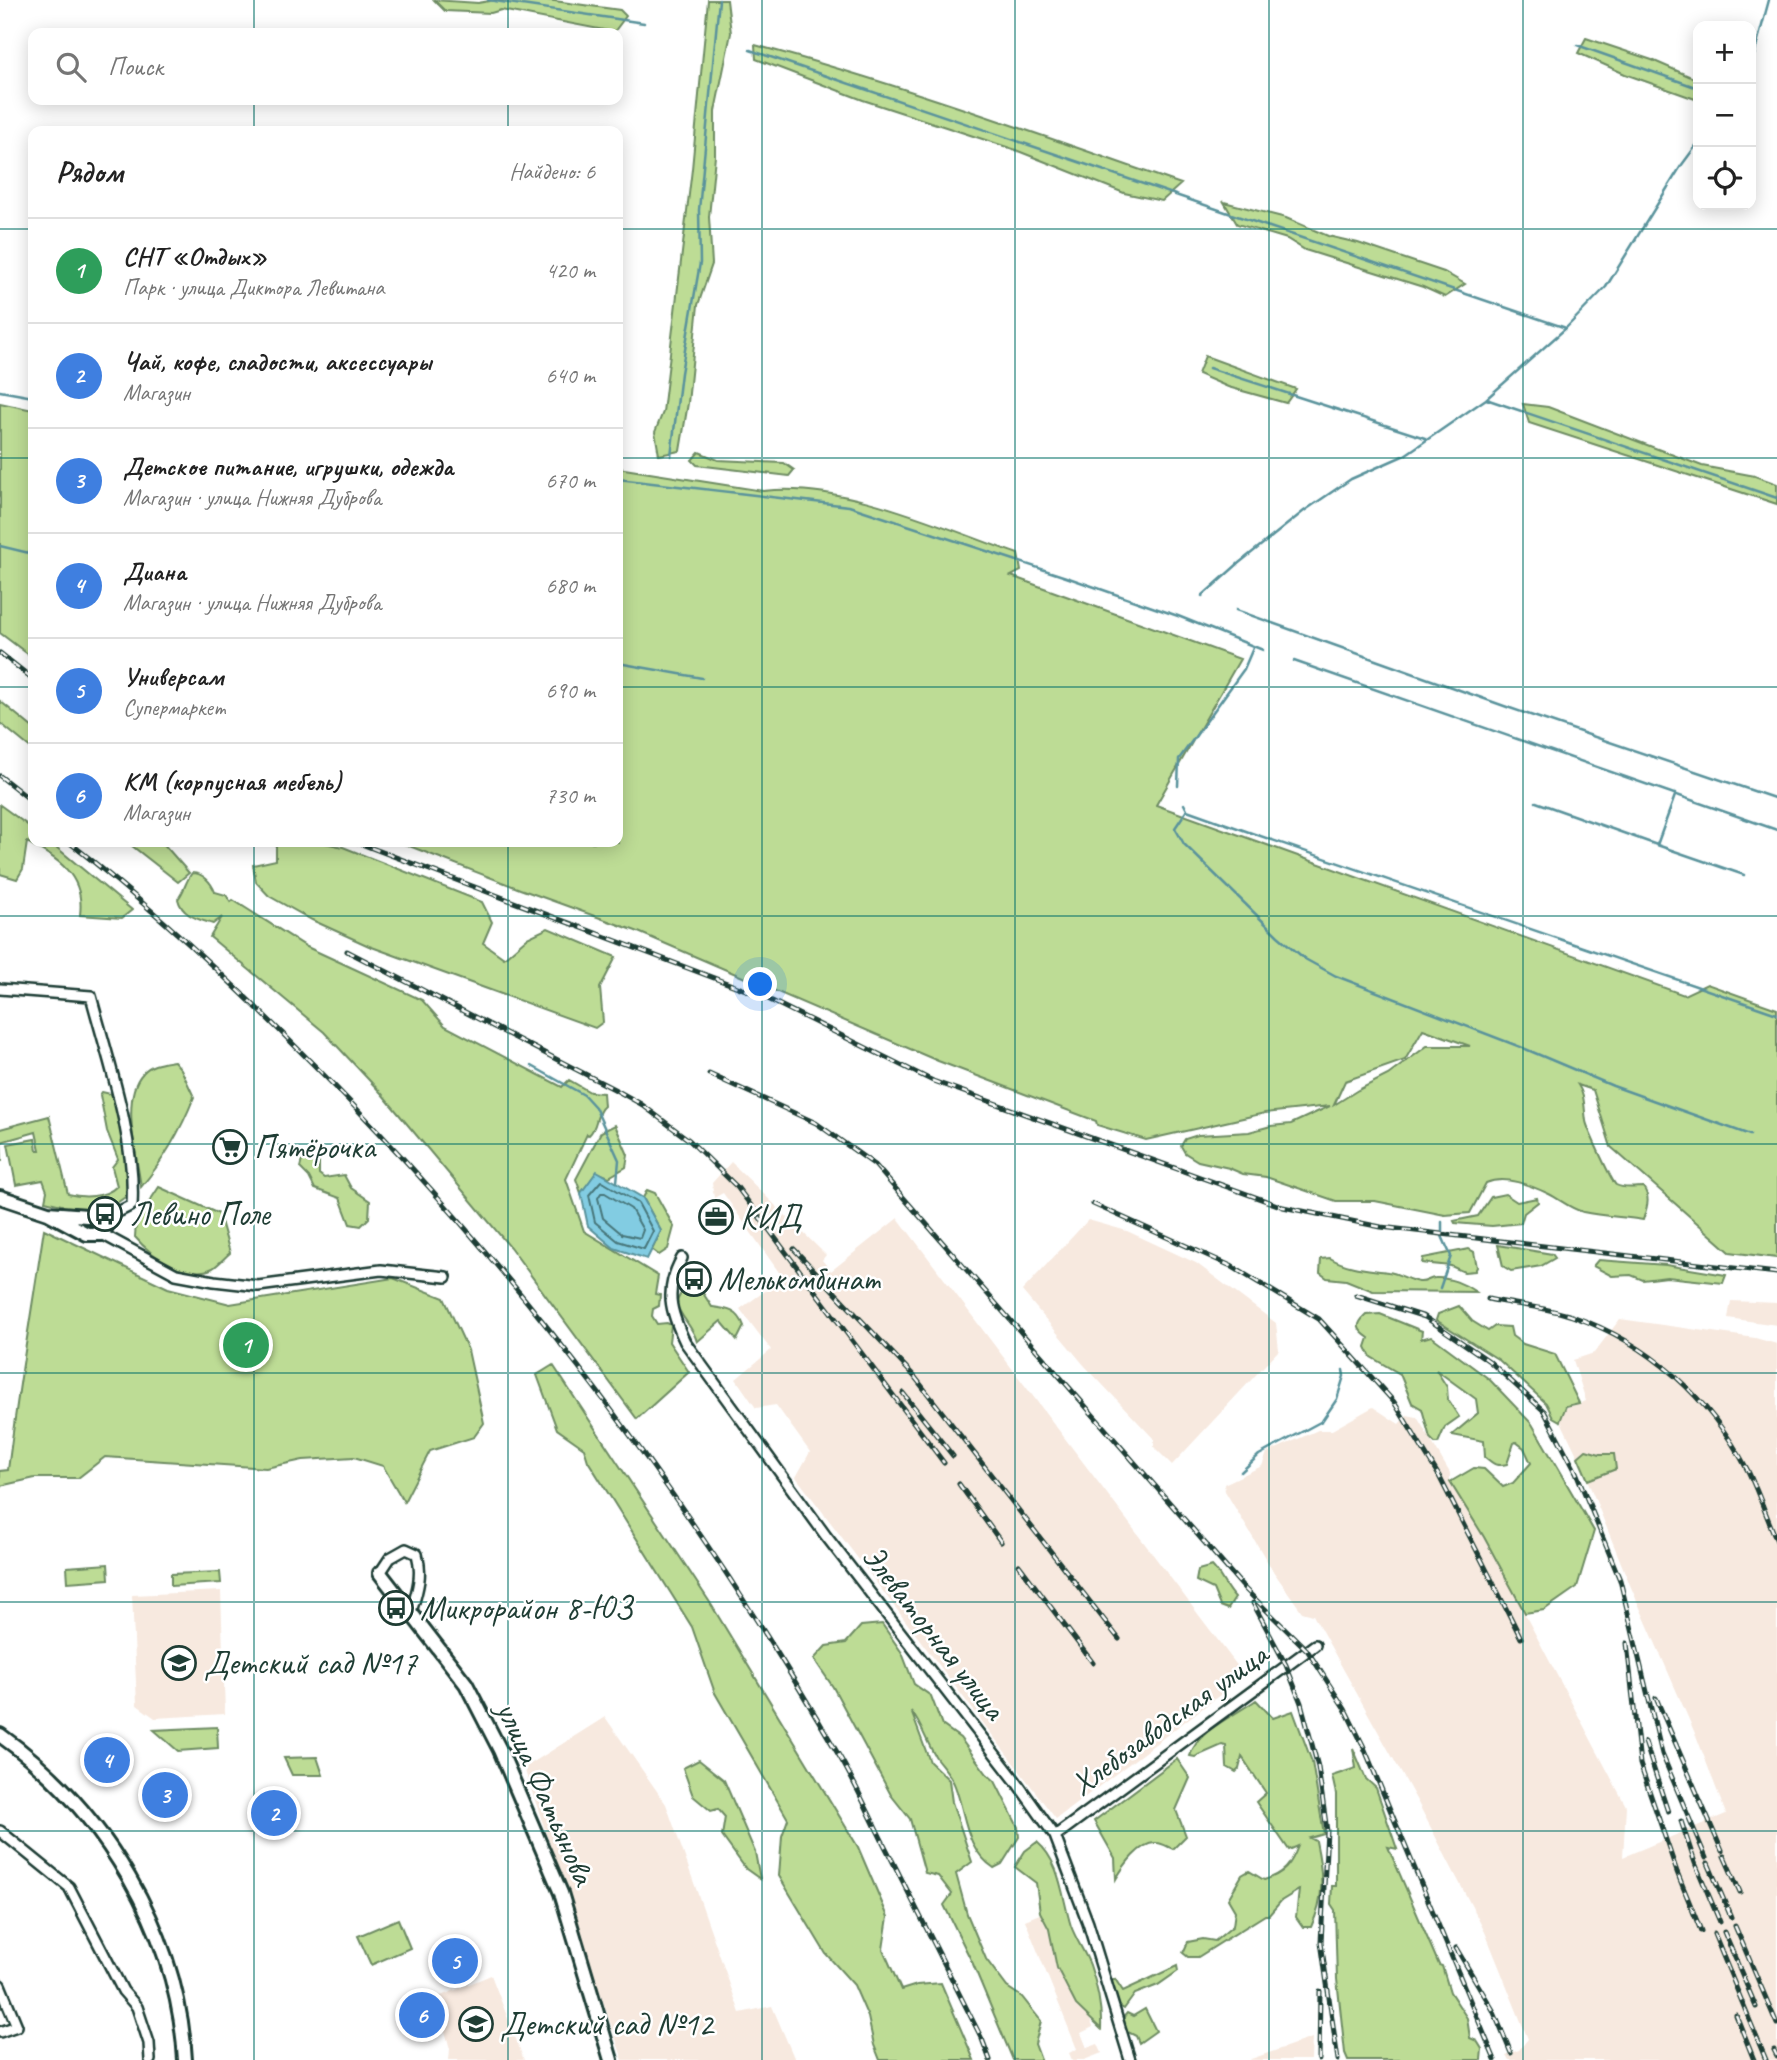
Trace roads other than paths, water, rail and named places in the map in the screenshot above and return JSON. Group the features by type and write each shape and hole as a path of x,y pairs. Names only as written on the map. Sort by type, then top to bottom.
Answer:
{"street":[{"path":"0,989 92,996 118,1098 134,1179 132,1205 104,1219 48,1213"},
{"path":"0,1197 48,1213 87,1234 102,1234 176,1274 258,1286 381,1270 446,1277"},
{"path":"102,1234 106,1227 104,1219"},
{"name":"Элеваторная улица","path":"682,1258 672,1275 670,1293 675,1321 685,1342 827,1536 1016,1780 1055,1836 1088,1923 1130,2060"},
{"path":"380,1573 390,1558 406,1549 417,1554 421,1568 411,1612"},
{"name":"улица Фатьянова","path":"380,1573 466,1684 500,1750 561,1893 611,2060"},
{"name":"Хлебозаводская улица","path":"1055,1836 1315,1645"},
{"path":"0,1735 45,1773 81,1810 113,1851 136,1890 155,1930 172,1980 183,2029 185,2060"},
{"path":"0,1830 69,1887 123,1991 137,2007 149,2043 150,2060"},
{"path":"0,1984 17,2026 0,2032"}],"water":[{"path":"597,1171 643,1198 661,1231 647,1259 614,1248 588,1226 581,1193"}],"waterway":[{"path":"488,0 644,23"},
{"path":"671,456 681,373 700,263 699,210 719,0"},
{"path":"1756,48 1769,0"},
{"path":"1577,45 1693,86"},
{"path":"750,50 1566,328"},
{"path":"1202,596 1304,511 1351,479 1405,455 1486,399 1566,328 1606,287 1695,147"},
{"path":"1209,368 1425,438"},
{"path":"0,391 28,396"},
{"path":"1486,399 1777,498"},
{"path":"623,480 849,506 1066,577 1178,616 1263,650"},
{"path":"0,546 28,553"},
{"path":"1236,610 1507,707 1777,799"},
{"path":"1178,786 1179,759 1244,669 1253,648"},
{"path":"1294,661 1777,830"},
{"path":"623,664 702,678"},
{"path":"1676,793 1657,845 1744,875"},
{"path":"1536,802 1657,845"},
{"path":"1184,804 1187,810 1246,831 1777,1014"},
{"path":"1187,810 1175,828 1184,844 1305,959 1336,976 1523,1048 1613,1086 1750,1135"},
{"path":"532,1066 584,1095 595,1107 619,1160 617,1182"},
{"path":"1440,1288 1451,1256 1442,1236 1442,1222"},
{"path":"1241,1472 1259,1455 1322,1421 1337,1399 1344,1376 1343,1370"}],"railway":[{"path":"0,653 28,675"},
{"path":"0,776 28,798"},
{"path":"75,847 217,970 379,1132 525,1300 594,1387 723,1569 784,1663 841,1759 982,2039 990,2060"},
{"path":"369,847 764,997 933,1081 1283,1207 1381,1227 1777,1273"},
{"path":"347,951 614,1089 641,1104 689,1140 737,1187 944,1463"},
{"path":"709,1074 816,1123 875,1165 1245,1589 1307,1650 1345,1709 1363,1745 1495,2060"},
{"path":"1093,1204 1231,1266 1319,1319 1394,1402 1439,1476 1521,1638"},
{"path":"794,1249 914,1376 1119,1639"},
{"path":"1356,1295 1425,1317 1489,1361 1544,1411 1576,1472 1620,1580 1662,1754 1706,1858"},
{"path":"1488,1299 1562,1313 1600,1327 1627,1341 1675,1376 1696,1397 1733,1444 1748,1471 1777,1541"},
{"path":"903,1393 953,1456"},
{"path":"959,1484 1001,1542"},
{"path":"1019,1565 1093,1663"},
{"path":"1253,1603 1286,1665 1301,1703 1318,1767 1327,1831 1321,1942 1338,2060"},
{"path":"1627,1643 1640,1764 1677,1872 1701,1931"},
{"path":"1656,1698 1722,1851"},
{"path":"1645,1742 1668,1812"},
{"path":"1681,1821 1720,1922"},
{"path":"1724,1856 1740,1892"},
{"path":"1708,1863 1731,1917"},
{"path":"1735,1926 1777,2024"},
{"path":"1724,1932 1756,2007"},
{"path":"1714,1934 1766,2060"},
{"path":"1456,1948 1493,2010 1511,2053"},
{"path":"1319,2060 1320,1991"},
{"path":"1736,2015 1754,2060"},
{"path":"1774,2050 1777,2056"}],"place":[{"name":"Пятёрочка","path":"230,1147"},
{"name":"Левино Поле","path":"105,1214"},
{"name":"КИД","path":"716,1217"},
{"name":"Мелькомбинат","path":"694,1279"},
{"name":"СНТ «Отдых»","path":"246,1345"},
{"name":"Микрорайон 8-ЮЗ","path":"396,1608"},
{"name":"Детский сад №17","path":"179,1663"},
{"name":"Диана","path":"107,1760"},
{"name":"Детское питание, игрушки, одежда","path":"165,1795"},
{"name":"Чай, кофе, сладости, аксессуары","path":"274,1813"},
{"name":"Универсам","path":"455,1961"},
{"name":"КМ (корпусная мебель)","path":"422,2015"},
{"name":"Детский сад №12","path":"476,2024"}]}
